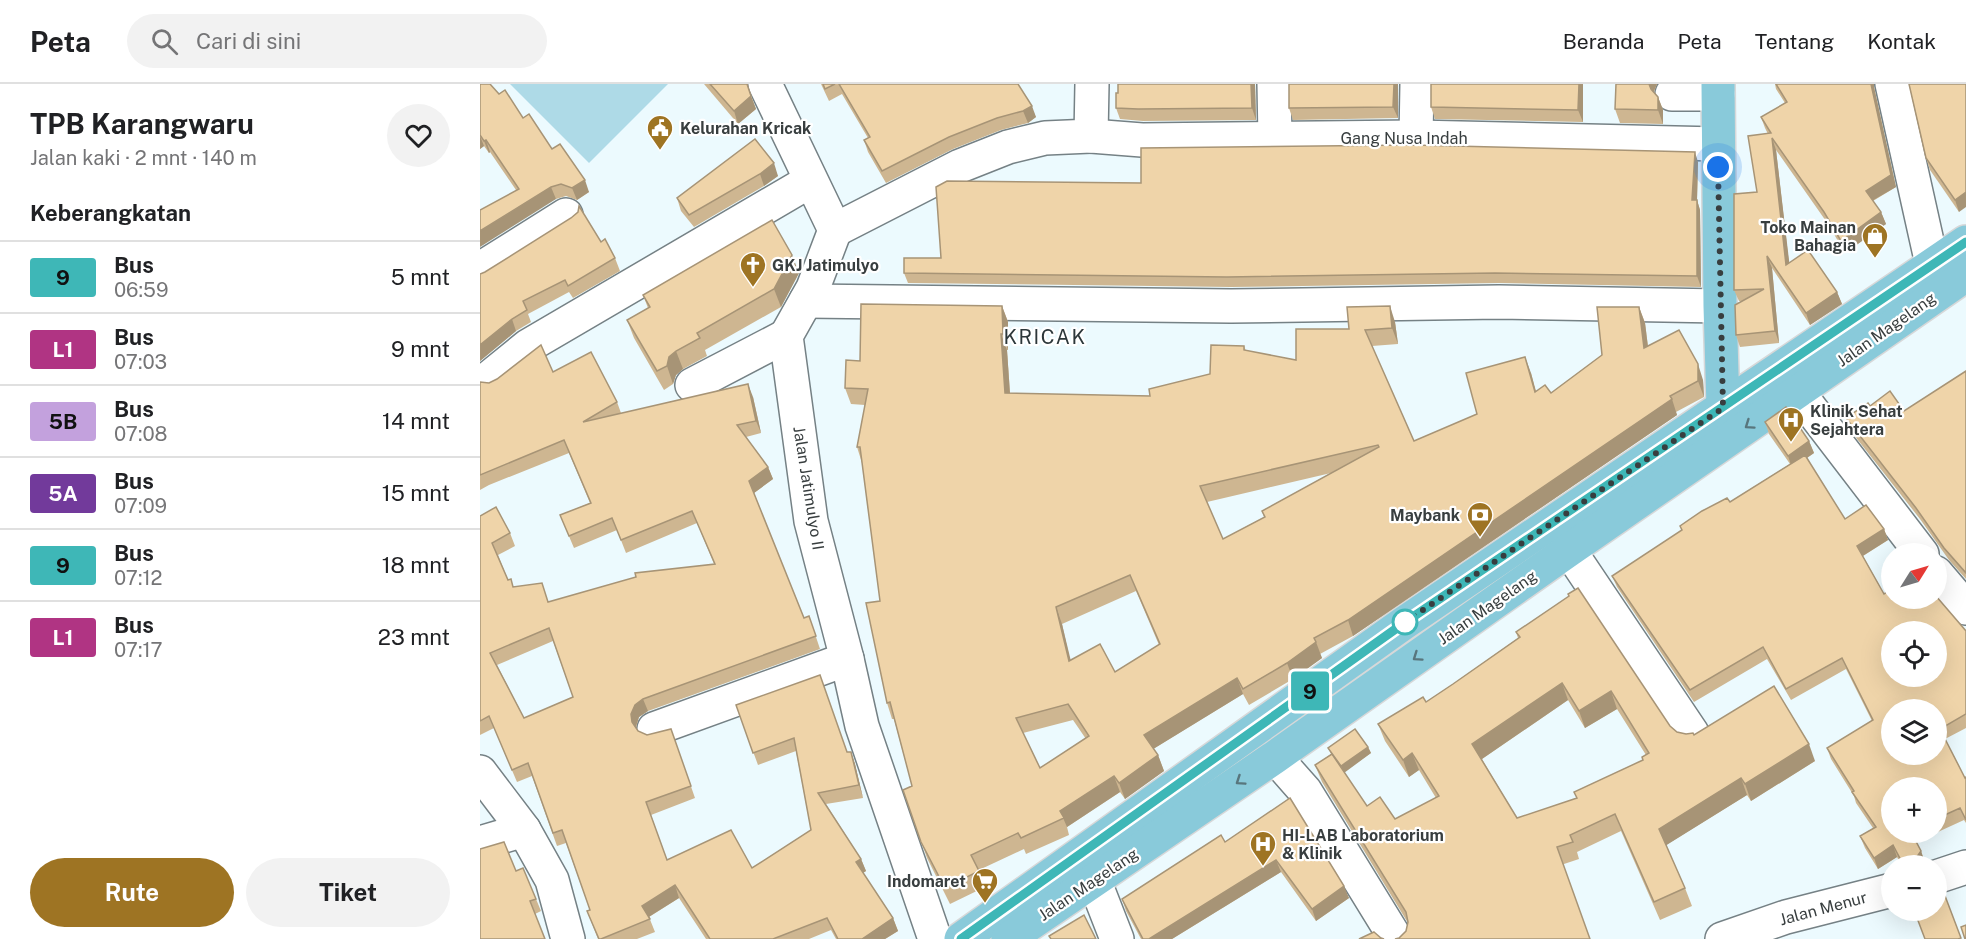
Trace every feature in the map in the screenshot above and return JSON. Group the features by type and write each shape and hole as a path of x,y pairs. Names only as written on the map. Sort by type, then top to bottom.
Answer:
{"main road":[{"path":"1718,89 1723,408"},
{"name":"Jalan Magelang","path":"961,939 1404,623 1966,242"},
{"name":"Jalan Magelang","path":"1008,939 1275,757 1966,275"}],"street":[{"path":"693,385 786,336 813,288 835,230 765,84"},
{"path":"1091,136 1092,84"},
{"path":"1274,84 1275,139"},
{"path":"1416,137 1418,84"},
{"path":"1892,84 1932,264"},
{"path":"1672,94 1718,89"},
{"name":"Gang Nusa Indah","path":"835,230 960,166 1008,147 1046,138 1091,136 1142,140 1416,137 1718,144"},
{"path":"490,377 528,346 690,249 810,181"},
{"path":"480,269 566,215"},
{"path":"806,301 1231,306 1499,302 1720,306"},
{"name":"Jalan Jatimulyo II","path":"786,336 811,521 862,726 935,939"},
{"path":"1797,391 1914,543"},
{"path":"1569,550 1692,733"},
{"path":"1947,586 1966,608"},
{"path":"654,729 847,659"},
{"path":"1275,757 1305,790 1396,939"},
{"path":"480,772 524,831 552,880 568,939"},
{"path":"480,843 524,831"},
{"path":"1947,873 1966,867"},
{"path":"1094,880 1117,939"},
{"name":"Jalan Menur","path":"1722,939 1789,928 1881,894"}],"shaded area":[{"path":"510,84 668,84 589,163"}],"building":[{"path":"480,84 490,84 499,94 505,90 523,118 529,114 552,149 560,144 585,180 572,188 561,184 551,187 480,231 480,210 519,189 486,140 484,141 480,135"},
{"path":"710,84 747,84 751,96 734,111"},
{"path":"823,84 835,84 825,89"},
{"path":"839,84 1018,84 1032,106 949,137 882,171 864,140 870,137"},
{"path":"1118,84 1251,84 1252,108 1116,108"},
{"path":"1289,84 1394,84 1393,107 1289,108"},
{"path":"1431,84 1579,84 1578,110 1431,107"},
{"path":"1616,84 1649,84 1658,97 1658,110 1615,109"},
{"path":"1776,84 1871,84 1891,175 1866,191 1881,212 1841,241 1824,212 1772,138 1786,265 1808,250 1837,292 1806,313 1767,256 1775,331 1736,335 1735,305 1764,289 1734,290 1734,194 1757,192 1748,136 1771,133 1761,117 1787,102"},
{"path":"1909,84 1966,84 1966,192 1955,200 1926,158"},
{"path":"755,139 774,163 760,174 689,215 677,198"},
{"path":"1412,145 1695,152 1692,200 1697,200 1697,276 1495,273 1227,277 904,273 904,258 941,258 936,187 947,181 1141,183 1141,148"},
{"path":"579,206 601,242 605,239 615,258 568,286 565,280 523,301 527,310 480,345 480,274 571,218 578,212"},
{"path":"772,220 792,255 774,289 697,333 700,338 676,351 669,357 667,366 657,371 627,320 650,307 643,295"},
{"path":"861,304 1002,306 1003,334 1001,334 1005,393 1150,396 1149,389 1210,374 1211,345 1244,346 1244,350 1296,360 1296,329 1349,329 1347,307 1390,306 1392,328 1365,330 1414,441 1477,414 1466,373 1525,357 1535,392 1545,385 1551,393 1602,355 1597,307 1639,307 1644,348 1679,330 1698,364 1698,381 1670,396 1672,399 1348,620 1314,638 1316,642 1287,663 1243,689 1237,678 1144,735 1158,755 1119,783 1114,776 1060,811 1064,818 1021,838 1018,833 971,855 979,871 945,888 921,842 903,790 912,786 890,702 887,703 866,603 880,601 860,447 857,447 868,389 845,388 846,360 860,361","holes":["1378,445 1379,447 1262,511 1265,517 1223,539 1200,486","1130,575 1160,644 1115,672 1100,644 1069,661 1056,607","1068,704 1089,736 1040,768 1016,718"]},
{"path":"541,345 553,372 591,352 617,402 583,422 748,384 756,421 737,425 768,467 749,481 804,618 809,616 816,636 643,699 635,705 631,714 632,722 638,731 647,735 671,729 691,786 646,802 667,860 731,830 752,868 811,830 794,738 753,753 736,705 820,675 847,752 851,752 859,785 818,793 861,859 856,862 893,918 862,939 838,939 827,918 773,939 710,939 675,885 642,906 650,919 599,939 587,911 590,910 562,830 553,833 528,763 512,770 489,716 480,721 480,516 496,507 510,533 492,543 513,587 542,583 548,602 636,577 635,573 715,564 692,511 621,540 612,518 569,536 560,515 591,503 564,440 480,475 480,382 489,383","holes":["549,628 573,697 524,718 490,653"]},
{"path":"1966,371 1966,573 1947,551 1947,543 1940,543 1846,418 1868,403 1870,406 1890,391 1904,411"},
{"name":"Klinik Sehat Sejahtera","path":"1786,407 1809,441 1788,456 1765,422"},
{"path":"1805,455 1845,519 1866,505 1884,529 1857,546 1881,589 1881,609 1947,609 1966,631 1966,714 1947,725 1947,699 1881,699 1881,765 1947,765 1947,743 1966,777 1966,820 1960,808 1947,814 1947,777 1881,777 1881,843 1917,843 1921,851 1918,855 1898,855 1893,845 1874,858 1860,836 1876,827 1852,792 1854,791 1827,748 1873,720 1842,658 1786,689 1763,647 1690,690 1612,576 1682,530 1680,526 1702,511 1727,498 1730,502"},
{"path":"1578,588 1670,726 1677,732 1694,735 1774,686 1809,744 1745,784 1741,778 1659,829 1685,888 1654,902 1615,814 1570,835 1573,842 1557,847 1590,939 1395,939 1406,931 1408,922 1406,912 1315,765 1332,754 1367,806 1380,797 1395,819 1439,796 1412,753 1403,760 1378,724 1423,697 1426,702 1453,684 1520,637 1516,632 1569,596 1568,594","holes":["1562,683 1579,711 1611,691 1649,753 1642,757 1643,760 1574,792 1577,798 1517,818 1472,744"]},
{"path":"1355,729 1368,747 1341,766 1328,748"},
{"path":"1290,798 1344,886 1312,909 1276,860 1149,939 1143,939 1122,899 1221,835 1225,842"},
{"path":"504,842 516,871 523,868 536,899 530,901 545,939 480,939 480,849"},
{"path":"1947,901 1961,938 1925,939 1918,921 1947,921"},
{"path":"1084,915 1096,939 1051,939 1049,936"},
{"path":"1966,925 1966,939 1965,939 1961,927"},
{"path":"1374,932 1384,939 1359,939"}],"bus line":[{"name":"9","path":"961,939 1404,623 1966,242"}],"place":[{"name":"Kelurahan Kricak","path":"660,151"},
{"name":"Toko Mainan Bahagia","path":"1875,259"},
{"name":"GKJ Jatimulyo","path":"753,288"},
{"name":"Klinik Sehat Sejahtera","path":"1791,443"},
{"name":"Maybank","path":"1480,538"},
{"name":"HI-LAB Laboratorium & Klinik","path":"1263,867"},
{"name":"Indomaret","path":"985,904"}],"district":[{"name":"KRICAK","path":"1045,337"}],"route":[{"path":"1405,622 1723,408 1718,167"}]}
